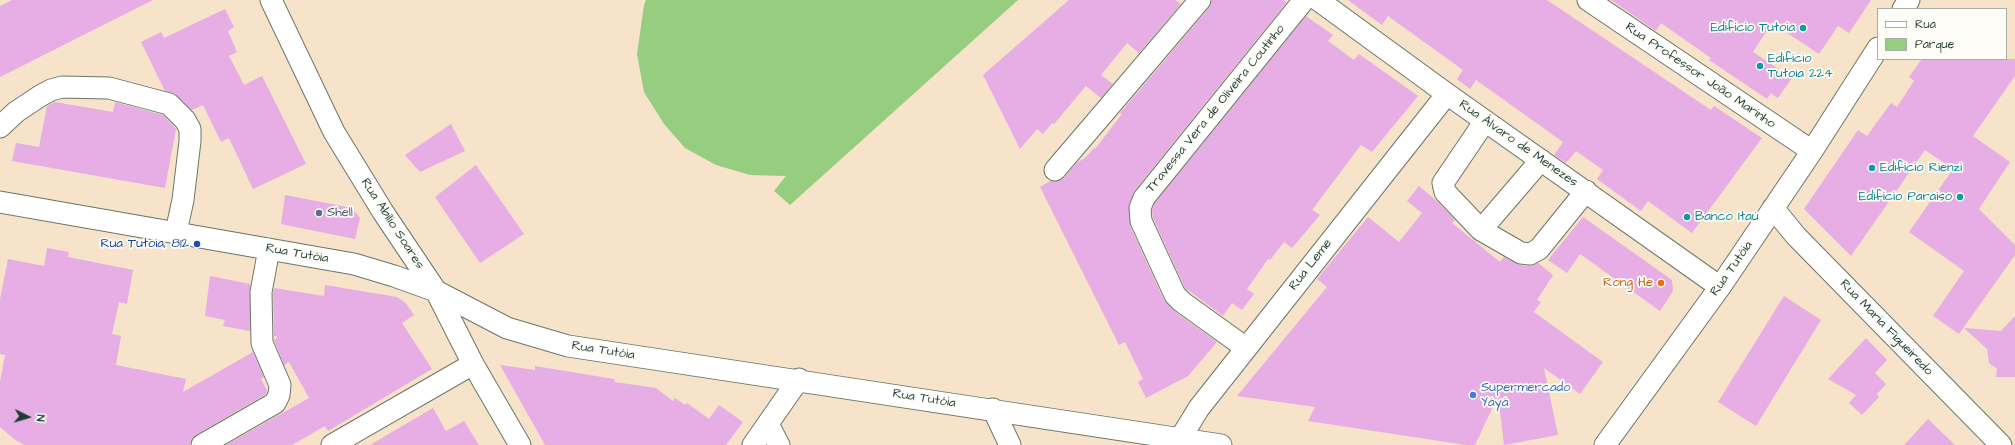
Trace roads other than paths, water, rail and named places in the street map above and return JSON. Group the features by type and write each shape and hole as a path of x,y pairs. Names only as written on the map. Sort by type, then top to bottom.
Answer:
{"street":[{"name":"Rua Abílio Soares","path":"270,0 334,132 383,212 436,291 472,364 520,445"},
{"path":"1055,170 1200,0"},
{"name":"Travessa Vera de Oliveira Coutinho","path":"1246,348 1182,302 1175,295 1141,221 1140,208 1144,198 1304,0"},
{"name":"Rua Álvaro de Menezes","path":"1318,0 1447,94 1720,287"},
{"name":"Rua Professor João Marinho","path":"1588,0 1812,151"},
{"name":"Rua Tutóia","path":"1605,445 1720,287 1812,151 1877,50"},
{"path":"0,127 16,112 40,96 51,90 62,87 109,88 169,104 185,120 190,129 183,200 176,232"},
{"name":"Rua Leme","path":"1180,438 1199,408 1447,94"},
{"path":"1485,121 1443,184 1445,192 1482,230 1521,253 1530,254 1539,249 1586,191"},
{"path":"1482,230 1541,160"},
{"name":"Rua Tutóia","path":"0,202 354,264 436,291 507,328 568,346 993,409 1221,445"},
{"name":"Rua Maria Figueiredo","path":"1773,208 1796,236 2000,445"},
{"path":"202,445 275,403 279,395 280,384 262,342 262,292 269,249"},
{"path":"332,445 472,364"},
{"path":"753,445 799,380"},
{"path":"993,409 1010,445"},
{"path":"768,424 779,445"}],"place":[{"name":"Edifício Tutoia","path":"1803,28"},
{"name":"Edifício Tutoia 224","path":"1760,66"},
{"name":"Edifício Rienzi","path":"1872,168"},
{"name":"Edifício Paraíso","path":"1960,197"},
{"name":"Shell","path":"319,213"},
{"name":"Banco Itaú","path":"1687,217"},
{"name":"Rua Tutoia, 812","path":"197,244"},
{"name":"Rong He","path":"1661,283"},
{"name":"Supermercado Yáyá","path":"1473,395"}]}
